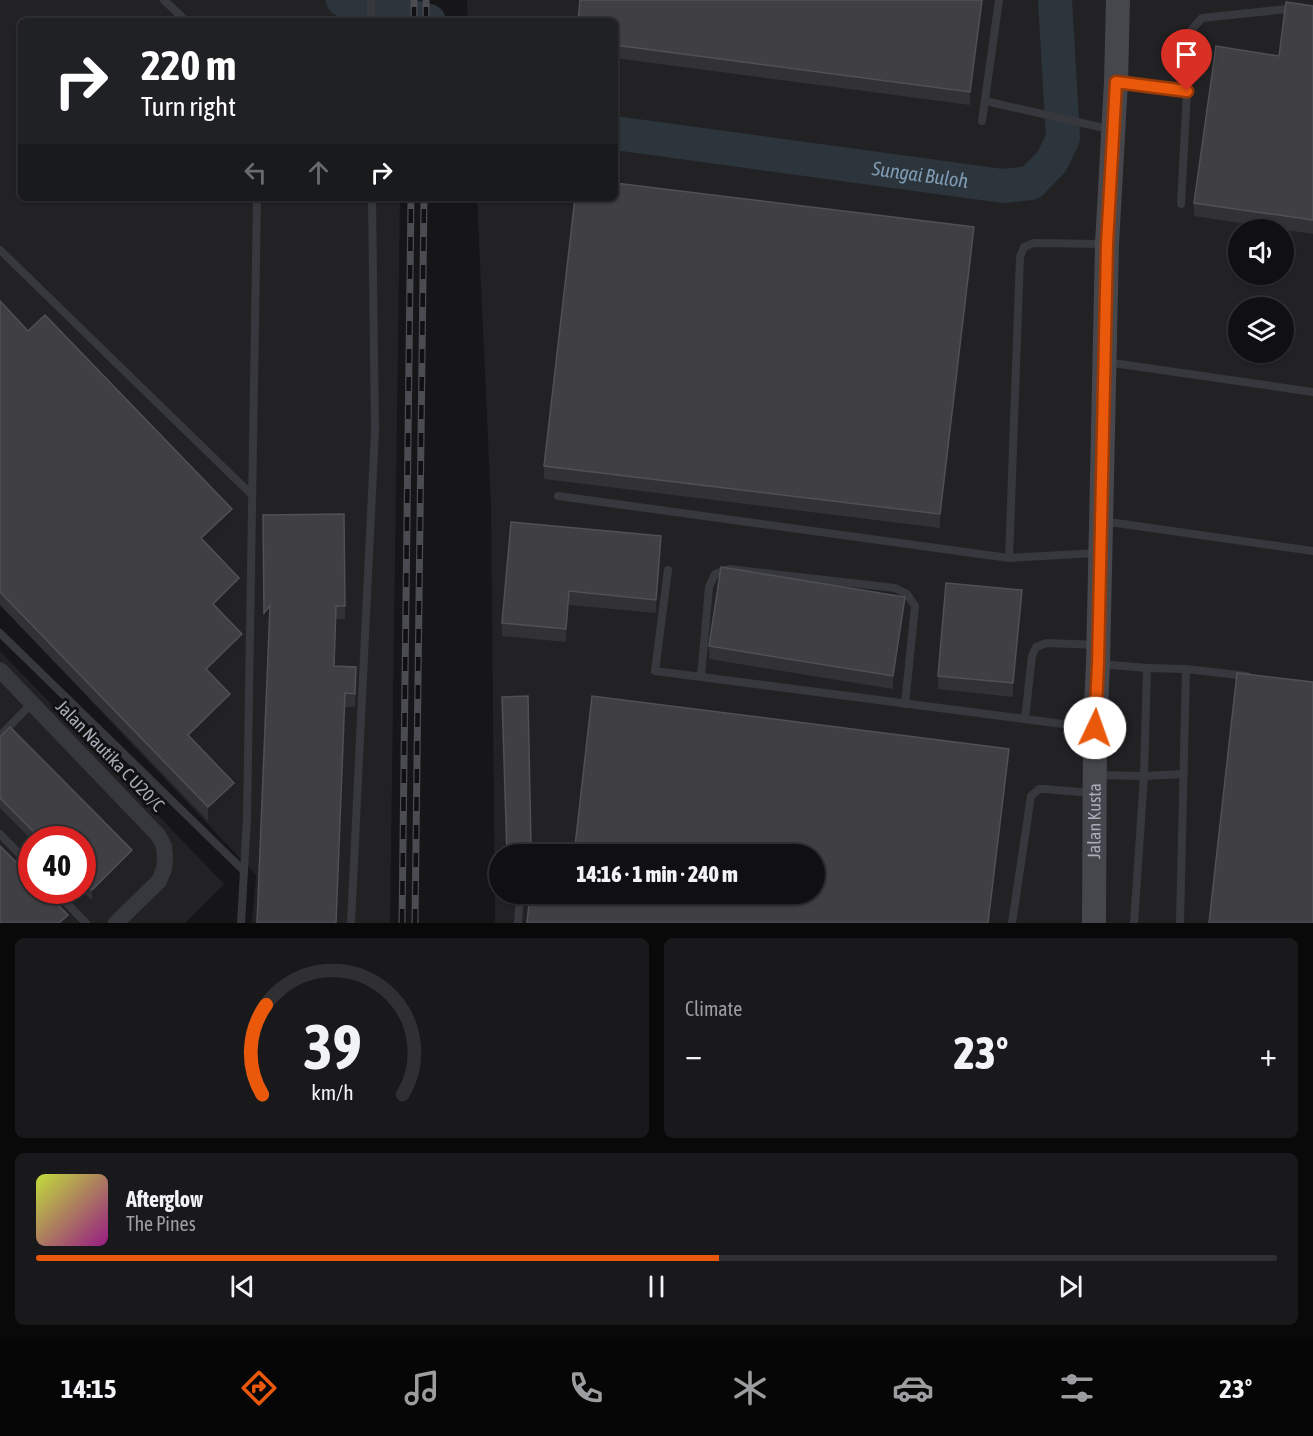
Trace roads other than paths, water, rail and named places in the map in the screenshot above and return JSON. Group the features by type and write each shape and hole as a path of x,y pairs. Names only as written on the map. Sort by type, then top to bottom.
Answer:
{"street":[{"name":"Jalan Kusta","path":"1094,923 1095,728 1106,362 1107,244 1118,0"},
{"name":"Jalan Nautika C U20/C","path":"0,670 158,835 164,846 164,869 159,881 116,923"}],"lane":[{"path":"164,0 183,18"},
{"path":"371,0 371,18"},
{"path":"982,121 999,0"},
{"path":"1181,204 1192,29 1202,18 1297,8 1313,10"},
{"path":"1116,82 1187,91"},
{"path":"985,101 1113,130"},
{"path":"241,923 247,806 257,201"},
{"path":"351,923 375,431 372,201"},
{"path":"1009,558 1020,257 1024,247 1034,243 1107,244"},
{"path":"0,250 251,494"},
{"path":"1106,362 1313,392"},
{"path":"558,496 1009,558 1101,553"},
{"path":"1102,521 1313,551"},
{"path":"701,677 709,587 715,574 729,569 895,588 907,594 915,606 905,704"},
{"path":"668,570 655,671 1095,728"},
{"path":"0,633 244,870"},
{"path":"1025,719 1032,656 1036,647 1047,644 1147,668 1186,669 1255,677"},
{"path":"1134,923 1144,776 1147,668"},
{"path":"1180,923 1186,669"},
{"path":"0,736 32,703"},
{"path":"1012,923 1029,801 1039,789 1095,784 1144,776 1184,774"},
{"path":"0,834 18,853"},
{"path":"68,904 86,923"},
{"path":"518,923 519,904"}],"waterway":[{"name":"Sungai Buloh","path":"343,0 417,18"},
{"name":"Sungai Buloh","path":"618,133 1003,186 1031,183 1052,161 1063,138 1055,0"}],"railway":[{"path":"414,0 414,18"},
{"path":"426,0 426,18"},
{"path":"402,923 411,201"},
{"path":"415,923 424,201"}]}
